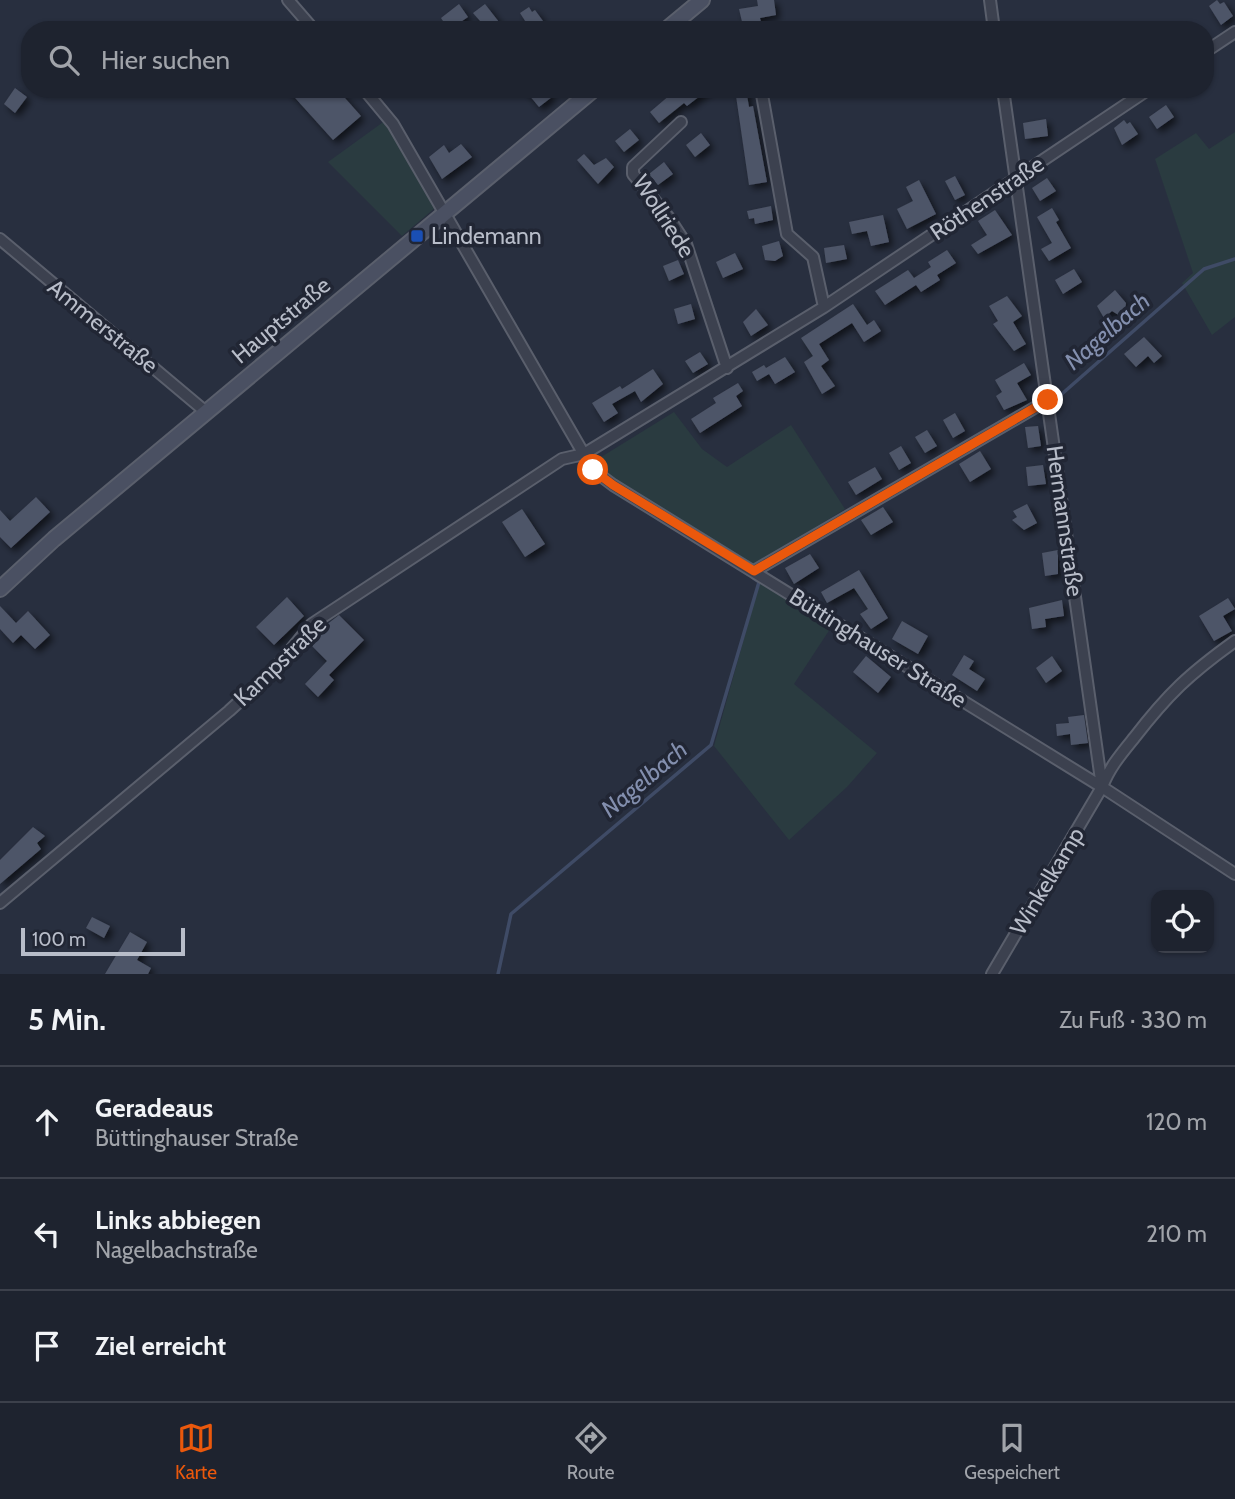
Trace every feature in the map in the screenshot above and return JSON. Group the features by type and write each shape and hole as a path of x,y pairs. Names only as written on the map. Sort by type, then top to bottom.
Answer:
{"main road":[{"path":"677,21 702,0"},
{"name":"Hauptstraße","path":"0,589 54,539 583,98"}],"street":[{"path":"288,0 306,21"},
{"path":"990,0 993,21"},
{"path":"1214,46 1235,32"},
{"name":"Büttinghauser Straße","path":"371,98 393,124 593,470 613,485 1102,787 1235,874"},
{"path":"763,98 787,234 813,257 824,307"},
{"name":"Hermannstraße","path":"1004,98 1102,787"},
{"name":"Röthenstraße","path":"584,454 824,307 1136,98"},
{"name":"Wollriede","path":"681,122 633,167 632,174 686,244 727,368"},
{"name":"Ammerstraße","path":"0,239 206,412"},
{"path":"754,571 1048,400"},
{"name":"Kampstraße","path":"0,903 229,711 275,669 312,624 562,459 584,454"},
{"name":"Winkelkamp","path":"992,974 1102,787 1108,770 1170,692 1235,641"}],"shaded area":[{"path":"386,120 436,207 402,236 328,162"},
{"path":"1235,132 1235,317 1212,335 1182,283 1193,273 1155,159 1196,133 1209,149"},
{"path":"674,412 702,449 727,467 791,425 845,509 754,566 603,474 593,462"},
{"path":"760,581 832,626 794,684 877,753 847,787 789,840 714,746"}],"building":[{"path":"757,0 774,0 776,15 760,18 761,21 742,21 739,9 758,6"},
{"path":"1217,0 1220,4 1224,2 1233,16 1221,25 1209,6"},
{"path":"459,4 468,17 462,21 443,21 441,18"},
{"path":"485,4 498,21 480,21 473,13"},
{"path":"529,7 532,12 535,10 543,21 525,21 520,13"},
{"path":"15,88 21,92 21,98 26,98 15,113 4,104"},
{"path":"295,98 345,98 361,116 333,140"},
{"path":"532,98 551,98 539,107"},
{"path":"666,98 697,98 687,106 684,103 659,123 650,112"},
{"path":"736,98 748,98 749,107 753,106 767,182 749,185"},
{"path":"1166,105 1174,117 1157,129 1149,117"},
{"path":"1046,119 1048,136 1025,139 1023,123"},
{"path":"1124,120 1127,124 1130,122 1138,134 1122,145 1114,128"},
{"path":"630,129 639,140 624,152 615,141"},
{"path":"701,133 710,145 695,157 686,145"},
{"path":"461,144 472,157 442,179 429,157 444,145 449,153"},
{"path":"584,154 594,165 606,158 614,167 598,184 577,160"},
{"path":"664,162 673,174 658,185 649,174"},
{"path":"955,176 965,195 955,200 945,181"},
{"path":"1047,178 1056,191 1040,201 1032,188"},
{"path":"919,180 936,214 907,229 897,209 913,201 906,187"},
{"path":"771,206 773,220 755,224 754,218 749,219 747,211"},
{"path":"1052,208 1059,220 1056,222 1071,248 1049,261 1041,249 1052,243 1037,217"},
{"path":"995,210 1012,235 978,254 971,245 987,235 978,221"},
{"path":"883,215 889,242 871,246 867,231 852,234 849,222"},
{"path":"779,241 783,256 775,261 765,260 762,246"},
{"path":"844,245 847,259 826,263 824,248"},
{"path":"947,250 956,263 937,275 940,280 921,292 916,285 885,305 875,291 908,270 914,278 931,267 928,262"},
{"path":"735,253 743,269 723,278 716,262"},
{"path":"678,260 684,274 669,281 663,266"},
{"path":"1074,269 1082,282 1063,294 1055,280"},
{"path":"1115,290 1126,303 1125,311 1120,316 1112,311 1104,318 1097,306"},
{"path":"1007,296 1022,316 1013,322 1026,344 1014,351 993,324 998,321 989,306"},
{"path":"691,304 695,319 678,324 674,309"},
{"path":"853,304 867,325 874,320 881,331 864,342 852,323 819,344 829,360 821,366 835,386 822,394 804,362 813,356 801,338"},
{"path":"756,309 768,325 751,336 743,322"},
{"path":"1144,337 1162,356 1154,363 1148,356 1136,367 1124,354"},
{"path":"700,352 708,364 693,373 685,361"},
{"path":"785,357 795,372 775,384 769,374 757,381 752,372 764,365 766,368"},
{"path":"1024,363 1031,375 1017,383 1027,400 1004,410 996,396 1002,392 995,380"},
{"path":"653,369 663,384 641,402 635,391 612,404 618,413 604,422 592,403 620,386 622,389"},
{"path":"738,383 743,391 736,396 742,406 700,433 691,419 716,403 713,398"},
{"path":"955,413 965,431 953,438 943,420"},
{"path":"1038,426 1041,446 1028,448 1025,427"},
{"path":"927,430 937,446 925,453 915,437"},
{"path":"901,446 911,463 899,470 889,453"},
{"path":"980,451 991,469 970,482 959,464"},
{"path":"1043,465 1046,484 1028,486 1026,467"},
{"path":"875,467 882,479 856,495 848,482"},
{"path":"36,497 50,512 11,548 0,537 0,510 10,521"},
{"path":"1027,504 1037,523 1024,530 1012,520 1017,517 1013,511"},
{"path":"883,507 893,522 871,535 861,520"},
{"path":"522,509 545,544 525,557 502,522"},
{"path":"1058,550 1058,574 1045,576 1042,553"},
{"path":"810,554 819,568 794,584 785,568"},
{"path":"859,570 888,618 871,629 860,614 868,609 854,588 827,603 821,592"},
{"path":"287,597 304,616 274,645 256,627"},
{"path":"1228,598 1235,609 1223,616 1232,631 1214,641 1199,616"},
{"path":"1062,600 1064,616 1045,619 1046,627 1032,629 1029,608"},
{"path":"0,606 16,623 28,611 50,635 35,649 21,635 13,643 0,629"},
{"path":"339,615 364,640 329,675 334,680 318,697 305,684 327,661 312,646 320,637 316,633"},
{"path":"902,621 928,636 918,654 892,639"},
{"path":"964,655 974,661 969,669 985,679 977,691 952,675"},
{"path":"866,656 891,677 878,693 853,672"},
{"path":"1052,656 1062,671 1046,683 1036,668"},
{"path":"1084,715 1088,743 1071,745 1070,734 1057,736 1056,724 1069,723 1068,717"},
{"path":"33,827 45,836 37,843 41,849 0,884 0,860"},
{"path":"92,917 110,926 104,938 86,928"},
{"path":"130,932 147,942 137,960 151,968 148,974 105,974"}],"waterway":[{"name":"Nagelbach","path":"1055,400 1204,269 1235,259"},
{"name":"Nagelbach","path":"498,974 511,914 711,745 759,582 752,577"}],"place":[{"name":"Lindemann","path":"417,236"}],"route":[{"path":"593,470 754,571 1048,400"}]}
